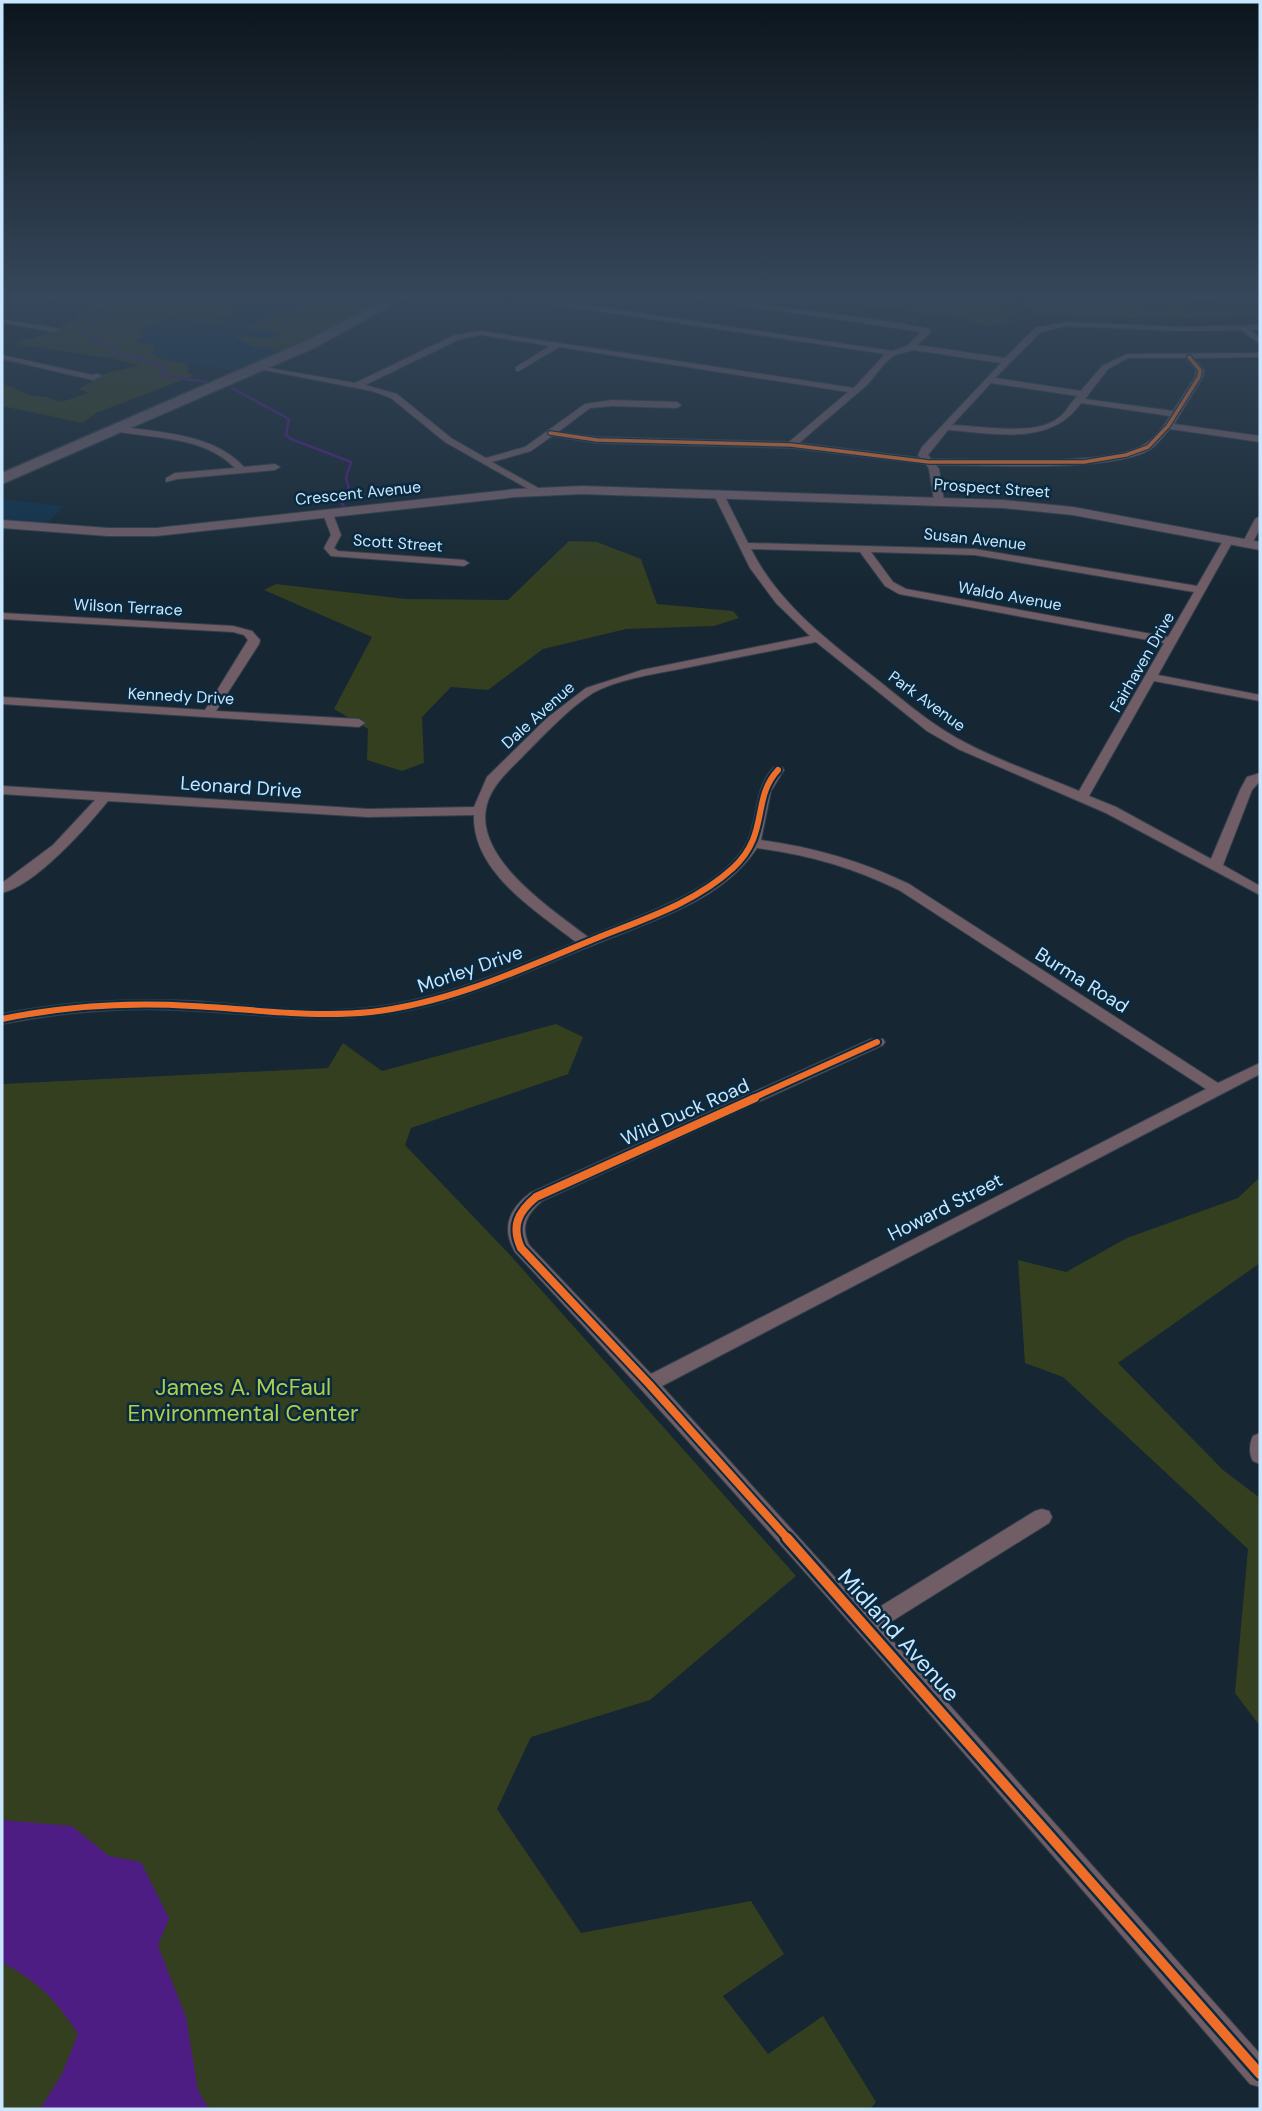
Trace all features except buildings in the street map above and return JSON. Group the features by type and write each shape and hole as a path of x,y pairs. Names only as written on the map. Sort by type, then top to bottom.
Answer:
{"main road":[{"path":"2,479 197,395"},
{"name":"Crescent Avenue","path":"2,524 108,532 156,532 537,491 582,489 718,493"},
{"name":"Prospect Street","path":"718,493 939,501 1073,511 1254,545"}],"street":[{"path":"391,395 401,399 448,440 537,491"},
{"path":"791,445 848,395"},
{"path":"939,501 937,477 923,455 925,449 976,395"},
{"path":"1067,395 1175,414"},
{"path":"948,427 1039,429 1060,422 1082,395"},
{"path":"550,433 597,440 791,445 929,462 1048,463 1099,460 1148,447 1168,426 1188,395"},
{"path":"484,461 528,449 583,409 594,405 677,405"},
{"path":"1168,426 1260,439"},
{"path":"118,429 215,448 232,457 240,468"},
{"path":"169,480 175,476 240,468 275,467"},
{"name":"Park Avenue","path":"718,493 755,568 773,592 818,638 945,737 1082,797 1260,891"},
{"name":"Scott Street","path":"328,514 335,535 328,548 335,554 464,563"},
{"path":"1254,545 1260,519"},
{"name":"Fairhaven Drive","path":"1082,797 1228,541"},
{"name":"Susan Avenue","path":"744,546 975,552 1201,590"},
{"name":"Waldo Avenue","path":"862,548 888,584 903,592 1171,641"},
{"path":"2,626 6,616"},
{"name":"Wilson Terrace","path":"6,616 233,629 251,636 253,644 208,714"},
{"name":"Dale Avenue","path":"477,811 484,790 492,780 551,721 590,690 642,673 818,638"},
{"path":"1151,677 1260,698"},
{"name":"Kennedy Drive","path":"2,701 359,723"},
{"name":"Morley Drive","path":"2,1019 44,1010 83,1006 176,1005 312,1014 369,1012 448,995 504,976 690,900 728,872 753,843 766,787 770,776 778,770"},
{"path":"1215,867 1246,790 1252,780 1260,777"},
{"name":"Leonard Drive","path":"2,790 368,813 477,811"},
{"path":"2,889 35,868 61,846 104,797"},
{"path":"477,811 481,838 494,862 541,906 587,943"},
{"name":"Burma Road","path":"753,843 808,851 855,865 904,887 1218,1090"},
{"name":"Wild Duck Road","path":"516,1222 524,1206 536,1197 877,1042"},
{"name":"Howard Street","path":"649,1384 1260,1068"},
{"name":"Midland Avenue","path":"516,1222 515,1238 521,1248 649,1384 1260,2074"},
{"path":"1260,1441 1260,1456"},
{"path":"865,1627 1042,1517"}],"shaded area":[{"path":"2,499 65,506 47,523 16,521 2,533"},
{"path":"2,1820 72,1826 109,1856 141,1862 169,1918 158,1946 186,2017 198,2090 209,2109 40,2109 62,2074 78,2034 45,1992 2,1963"}],"green space":[{"path":"2,395 29,395 61,402 84,395 144,395 96,413 83,423 2,406"},
{"path":"569,541 597,542 641,559 657,604 733,611 739,618 714,626 626,629 543,649 488,690 451,687 422,717 424,763 402,771 367,760 368,729 334,709 372,637 264,590 276,584 405,599 508,600"},
{"name":"James A. McFaul Environmental Center","path":"556,1024 583,1037 568,1074 411,1128 405,1145 510,1255 796,1576 650,1700 531,1737 497,1809 581,1933 751,1901 784,1954 723,1996 768,2054 823,2016 876,2102 870,2109 2,2109 2,1084 328,1068 343,1043 382,1071"},
{"path":"1260,1177 1260,1263 1118,1363 1223,1470 1260,1498 1260,1726 1235,1693 1248,1549 1063,1377 1025,1363 1018,1260 1066,1272 1127,1238 1238,1198"}],"waterway":[{"path":"244,395 289,419 286,435 291,439 351,462 346,478 350,493 342,504 345,508"}],"cycle path":[{"path":"550,433 597,440 791,445 929,462 1084,462 1126,455 1148,447 1168,426 1188,395"},
{"path":"2,1019 66,1008 132,1005 196,1006 298,1014 373,1012 439,998 471,988 647,918 710,886 735,867 752,846 757,834 765,791 778,770"},
{"path":"877,1042 536,1197 520,1213 515,1226 517,1240 521,1248 649,1384 968,1740 1260,2074"}]}
